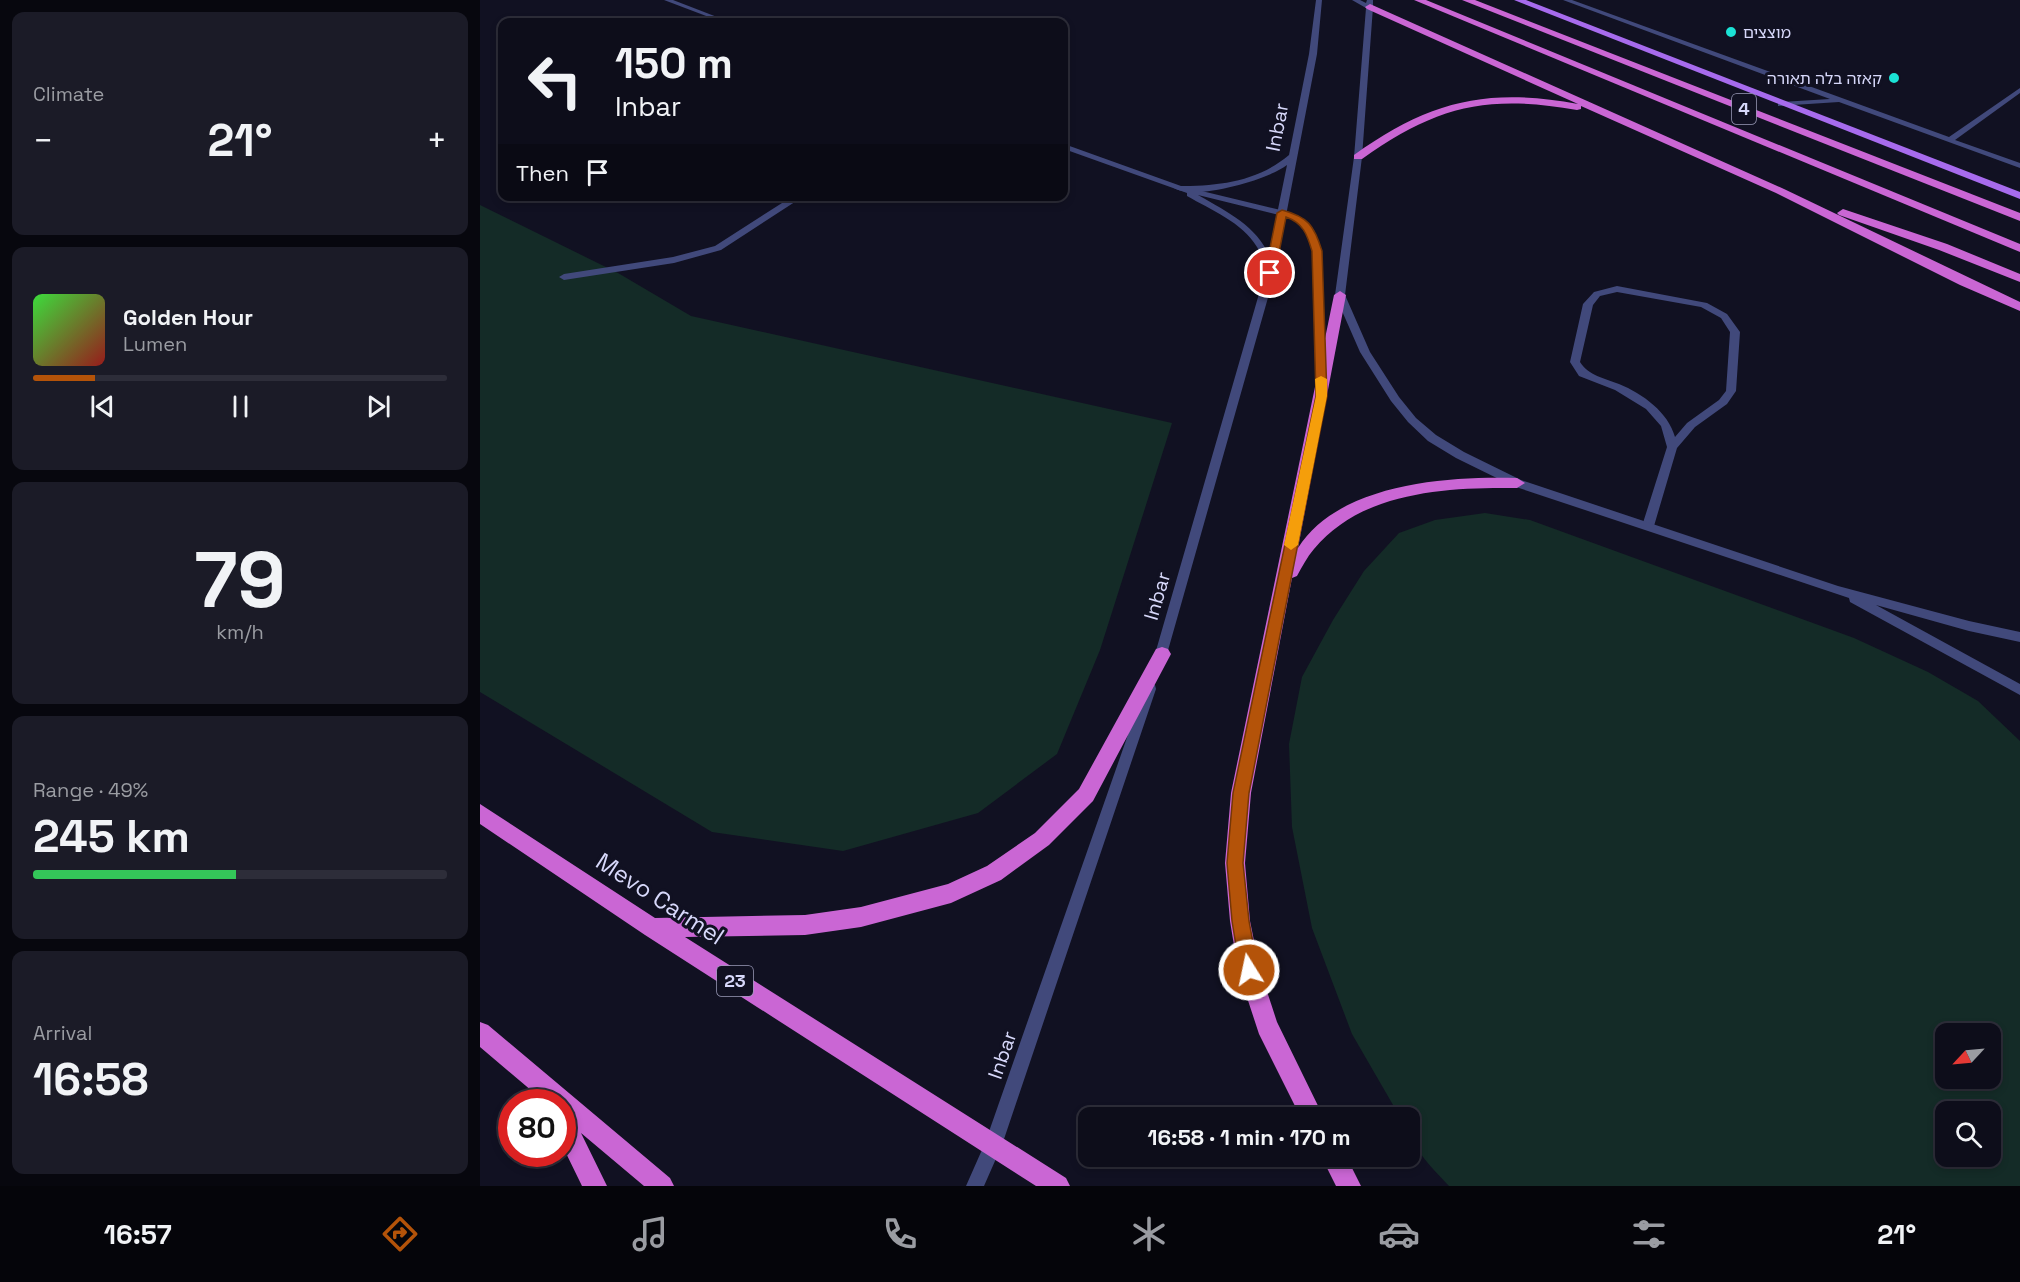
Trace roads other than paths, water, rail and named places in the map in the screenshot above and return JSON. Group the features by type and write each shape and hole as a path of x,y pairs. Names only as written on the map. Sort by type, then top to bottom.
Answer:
{"highway":[{"name":"4","path":"1418,0 2017,247"},
{"name":"4","path":"1467,0 2020,218"},
{"path":"1370,3 1780,191 1964,282 2020,307"},
{"path":"1358,157 1386,135 1415,119 1462,104 1537,101 1566,104 1613,116"},
{"path":"1780,191 1943,247 2020,278"},
{"path":"1964,282 2020,321"},
{"path":"1308,1107 1267,1026 1249,970 1240,921 1235,863 1241,793 1340,295"},
{"path":"1282,592 1297,557 1328,527 1357,508 1406,491 1443,484 1517,483"},
{"path":"652,928 805,925 861,917 951,893 994,873 1042,839 1086,795 1162,654"},
{"name":"Mevo Carmel","path":"480,813 652,928 993,1145"},
{"path":"480,1033 543,1089"},
{"path":"576,1116 662,1186"},
{"name":"23","path":"993,1145 1058,1186"},
{"path":"576,1147 595,1186"},
{"path":"1339,1167 1349,1186"}],"main road":[{"path":"1518,0 2020,196"}],"street":[{"path":"667,0 716,18"},
{"name":"Inbar","path":"975,1186 993,1145 1162,654 1270,273 1313,54 1319,0"},
{"path":"1355,0 1370,3 1358,157 1340,295 1365,352 1395,399 1412,420 1450,450 1517,483 1837,590 1969,626 2020,637"},
{"path":"1566,0 2020,165"},
{"path":"1950,140 2020,90"},
{"path":"1781,104 1844,101"},
{"path":"1068,147 1178,188 1282,213 1298,218 1306,225 1317,251 1321,396"},
{"path":"1178,188 1199,189 1228,185 1268,173 1284,165 1292,157"},
{"path":"1178,188 1233,220 1258,238 1269,259 1270,273"},
{"path":"564,277 674,260 718,248 792,201"},
{"path":"1648,526 1672,447 1691,424 1723,402 1731,391 1735,332 1724,316 1704,305 1617,289 1597,294 1588,304 1575,362 1583,374 1619,388 1650,407 1666,425 1672,447"},
{"path":"1837,590 2020,690"}],"place":[{"name":"מוצצים","path":"1731,32"},
{"name":"קאזה בלה תאורה","path":"1894,78"}]}
